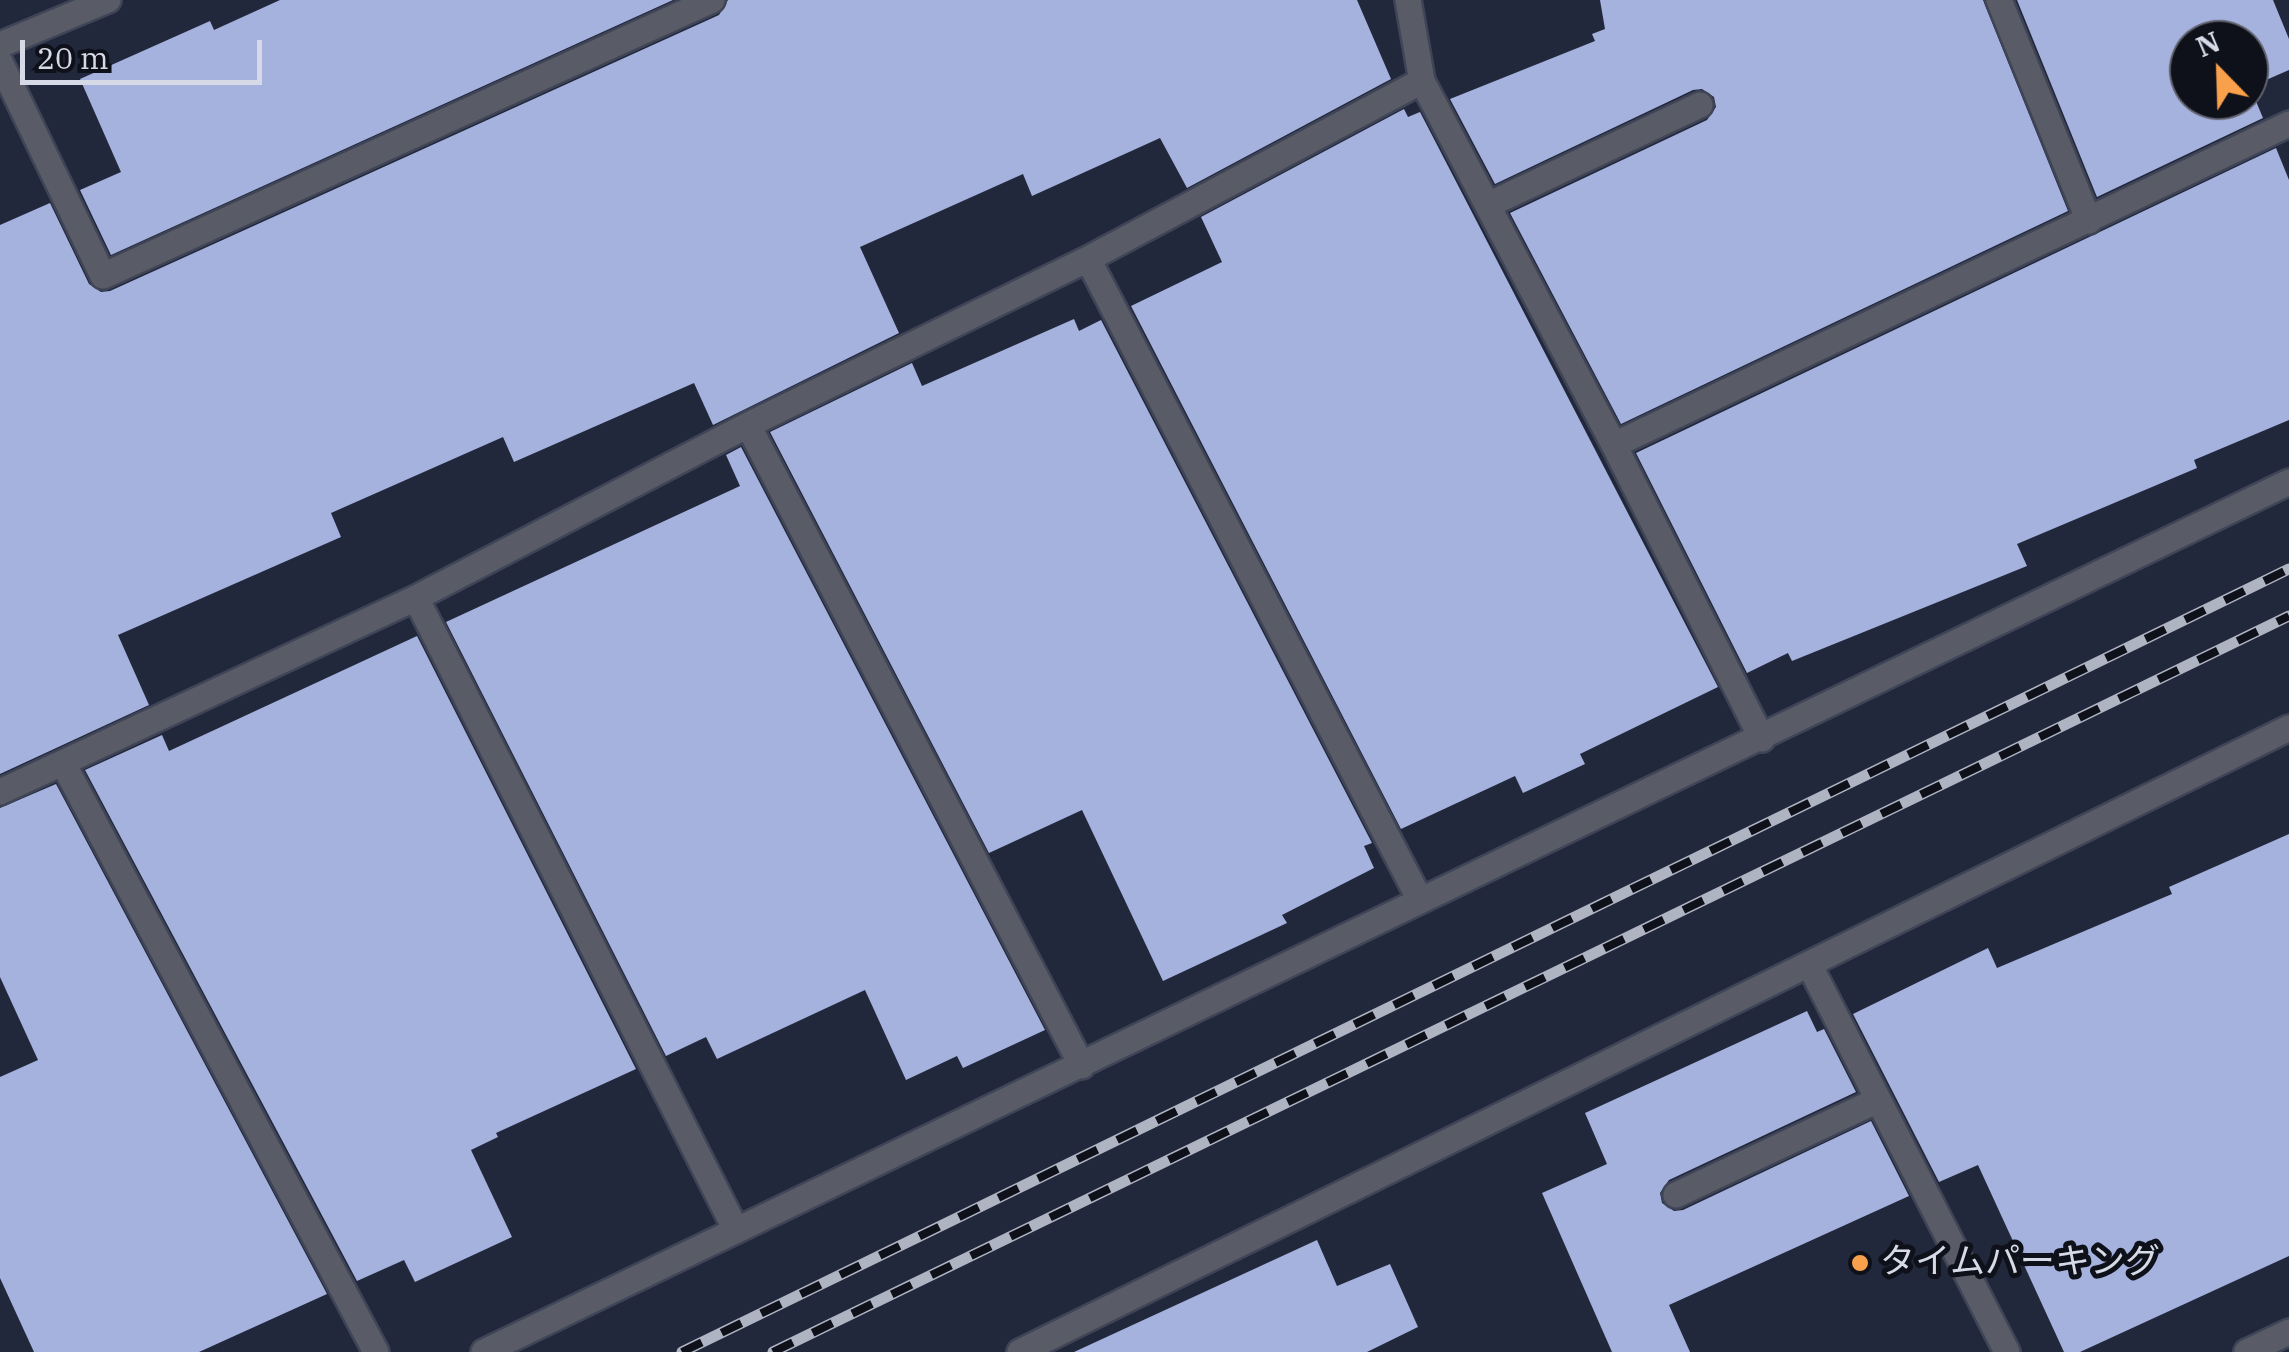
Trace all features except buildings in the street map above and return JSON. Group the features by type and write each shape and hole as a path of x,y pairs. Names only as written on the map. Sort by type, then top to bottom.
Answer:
{"street":[{"path":"0,45 108,0"},
{"path":"0,62 103,276 712,0"},
{"path":"1408,0 1422,82 1614,445 1762,739"},
{"path":"1999,0 2088,221"},
{"path":"0,792 416,598 748,425 1088,258 1422,82"},
{"path":"1488,205 1700,104"},
{"path":"1614,445 2289,124"},
{"path":"1088,258 1420,900"},
{"path":"748,425 1082,1066"},
{"path":"484,1352 2289,482"},
{"path":"416,598 736,1230"},
{"path":"1020,1352 2289,728"},
{"path":"64,765 376,1352"},
{"path":"1809,964 2007,1352"},
{"path":"1676,1195 1876,1101"},
{"path":"2247,1352 2289,1332"}],"railway":[{"path":"682,1352 2289,569"},
{"path":"773,1352 2289,616"}],"place":[{"name":"タイムパーキング","path":"1860,1263"}]}
